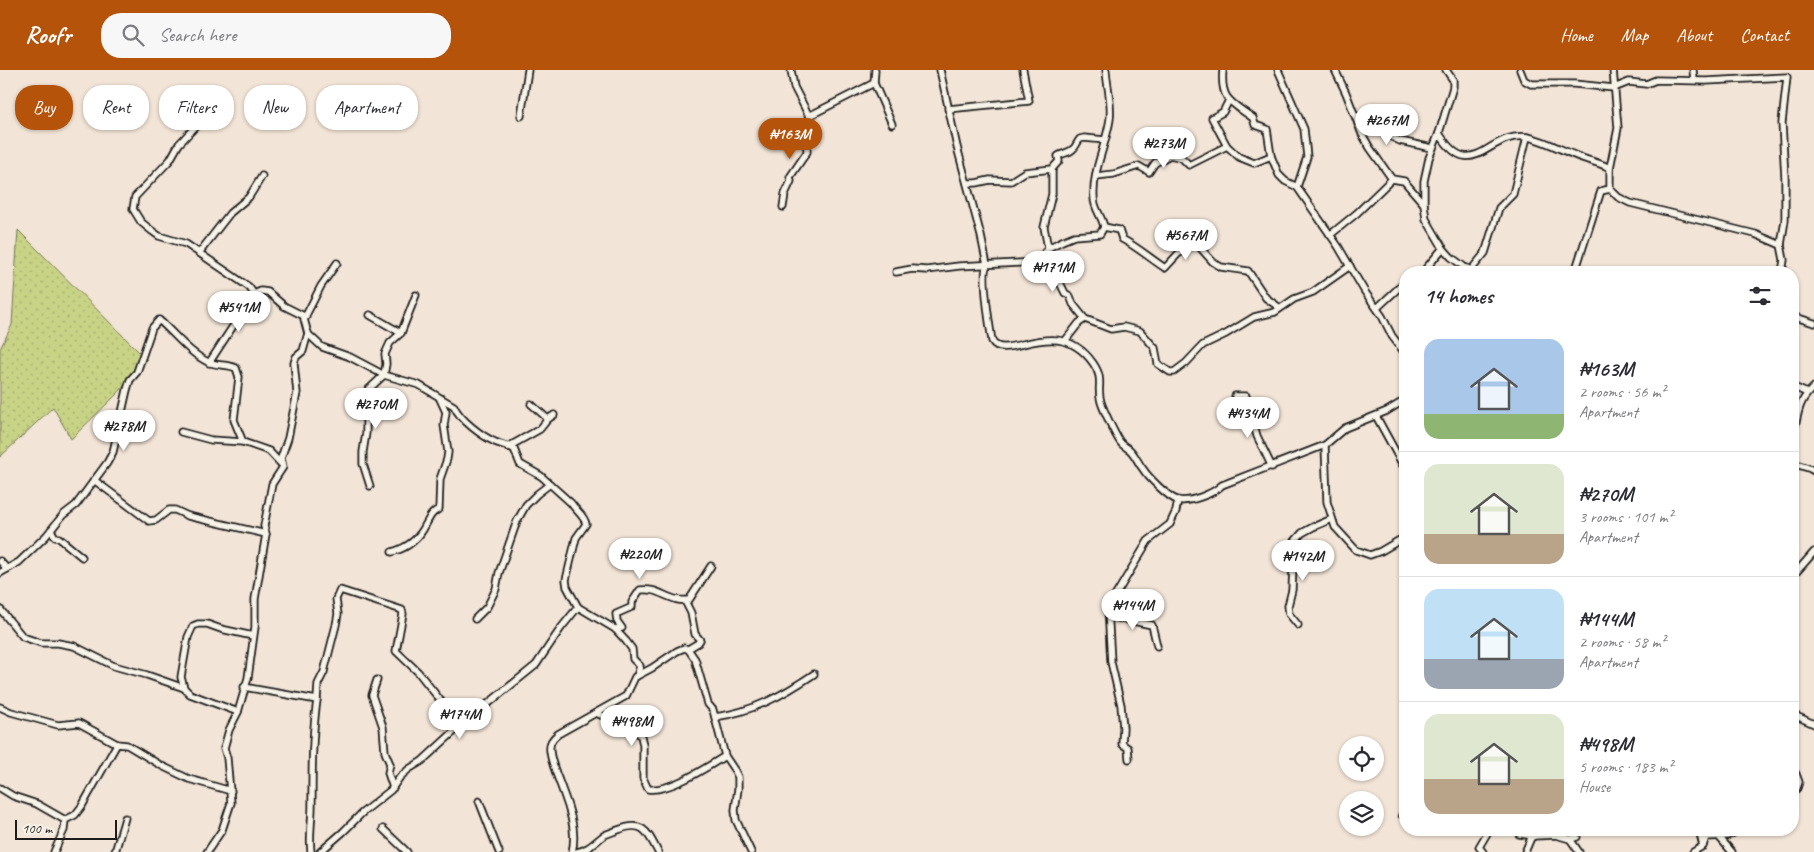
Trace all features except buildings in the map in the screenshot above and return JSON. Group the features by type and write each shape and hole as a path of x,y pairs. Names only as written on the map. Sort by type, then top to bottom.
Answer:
{"street":[{"path":"521,116 528,70"},
{"path":"782,207 791,181 790,177 807,152 806,126 809,116 794,87 791,70"},
{"path":"875,70 874,83 892,124"},
{"path":"940,70 987,265 985,268 985,282 990,330 994,345 1005,348 1048,339 1065,341 1083,350 1100,374 1100,401 1122,444 1129,449 1143,470 1164,491 1178,500 1211,494 1222,485 1325,445 1345,428 1376,416 1399,403"},
{"path":"948,108 1029,101 1023,70"},
{"path":"896,272 912,269 927,270 1038,262 1043,258 1046,250 1074,236 1100,234 1104,227 1095,206 1094,189 1110,120 1111,102 1106,70"},
{"path":"1223,70 1223,92 1229,100 1253,118 1254,125 1266,128 1271,156 1279,175 1285,181 1297,187 1350,266 1399,345"},
{"path":"1278,70 1304,129 1307,157 1297,187"},
{"path":"1335,70 1370,148 1392,179 1404,181 1424,204"},
{"path":"1446,70 1453,80 1453,87 1445,109 1440,133 1432,148 1424,181 1424,204 1426,219 1443,248 1451,257 1464,266"},
{"path":"1520,70 1524,80 1531,84 1574,84 1614,88 1629,82 1646,84 1656,80 1787,77 1782,123 1786,220 1781,245 1784,260 1783,266"},
{"path":"1613,70 1618,128 1610,168 1610,189 1618,197 1630,203 1756,234 1781,245"},
{"path":"1693,70 1694,80"},
{"path":"809,116 874,83"},
{"path":"1229,100 1223,112 1212,118 1226,146 1239,156 1254,163 1271,156"},
{"path":"1355,115 1377,130 1400,141 1432,148"},
{"path":"192,130 180,144 170,160 135,197 133,209 141,222 159,236 186,244 250,287 254,294"},
{"path":"1440,133 1453,150 1462,156 1476,156 1497,142 1508,138 1528,137 1610,168"},
{"path":"1474,266 1485,253 1499,208 1514,194 1528,137"},
{"path":"1105,140 1080,139 1075,148 1058,156 1059,161 1052,169 1052,194 1044,227 1046,250 1065,293 1070,296 1073,304 1085,319 1111,328 1124,327 1140,331 1155,348 1158,364 1170,372 1174,372 1186,363 1203,345 1254,317 1275,312 1294,300 1313,292 1350,266"},
{"path":"1096,176 1114,174 1139,166 1149,172 1155,163 1170,154 1182,158 1189,165 1226,146"},
{"path":"967,183 976,184 990,180 1011,181 1026,172 1052,169"},
{"path":"199,253 230,213 249,197 262,176"},
{"path":"1330,235 1357,213 1392,179"},
{"path":"1577,266 1601,191 1610,189"},
{"path":"1104,227 1119,230 1122,239 1133,244 1141,252 1165,268 1178,254 1196,243 1213,262 1221,267 1248,271 1266,298 1280,308"},
{"path":"1428,266 1443,248"},
{"path":"337,263 304,319 308,333 322,347 350,356 384,375 419,385 454,406 456,412 474,429 494,442 512,447 516,451 520,464 541,476 584,517 586,524 576,538 566,580 568,587 578,607 615,629 630,646 633,658 640,665 637,676"},
{"path":"1377,308 1399,288"},
{"path":"209,363 254,294 261,291 268,292 284,306 306,317"},
{"path":"370,486 363,464 368,390 384,375 385,354 390,344 401,333 416,294"},
{"path":"370,315 401,333"},
{"path":"1799,318 1814,323"},
{"path":"1065,341 1079,323 1085,319"},
{"path":"0,573 19,562 51,530 76,504 108,463 113,452 130,380 137,372 150,335 159,320 183,344 209,363 236,368 238,372 234,420 243,442"},
{"path":"207,852 224,826 231,803 227,758 224,748 229,730 238,712 249,671 255,627 255,599 266,534 264,526 272,484 283,467 281,458 288,438 297,393 294,363 296,357 303,351 308,333"},
{"path":"1799,409 1809,391"},
{"path":"1236,396 1246,396 1257,436 1272,466"},
{"path":"392,552 410,546 426,526 432,513 439,509 440,479 447,459 447,441 444,425 446,412 440,399"},
{"path":"531,404 548,419"},
{"path":"446,412 454,406"},
{"path":"508,447 540,429 554,415"},
{"path":"1376,416 1399,458"},
{"path":"181,432 211,440 243,442 269,451 283,467"},
{"path":"1325,445 1327,502 1336,527 1360,552 1370,555 1399,540"},
{"path":"1799,466 1814,471"},
{"path":"94,480 149,521 156,520 169,510 175,510 188,516 266,534"},
{"path":"474,619 487,606 496,589 499,572 517,521 526,506 550,484"},
{"path":"1129,758 1128,748 1122,744 1123,728 1111,662 1108,608 1148,541 1166,529 1174,518 1178,500"},
{"path":"1298,625 1289,614 1288,606 1292,590 1292,549 1294,542 1313,526 1332,518"},
{"path":"51,530 52,534 82,557"},
{"path":"1799,569 1814,552"},
{"path":"0,561 7,569"},
{"path":"615,629 622,628 617,621 616,614 632,607 632,602 640,590 655,590 669,598 689,600 711,566"},
{"path":"312,852 310,843 312,818 312,733 318,684 324,672 336,626 338,614 336,599 340,590 402,610 403,614 396,651 418,672 448,710 458,728"},
{"path":"685,601 691,613 695,634 700,640 688,650"},
{"path":"320,852 344,832 362,813 393,788 400,777 422,761 458,728 536,665 578,607"},
{"path":"0,609 23,637 40,643 58,643 74,646 114,666 184,688 190,694 238,712"},
{"path":"1109,616 1152,625 1158,646"},
{"path":"184,688 181,677 188,637 193,626 207,624 253,636"},
{"path":"572,852 574,831 567,803 552,764 550,744 558,734 626,696 630,692 632,680 676,651 684,648 695,659 708,704 715,717 725,756 738,777 736,820 751,852"},
{"path":"715,717 730,715 751,708 785,693 814,674"},
{"path":"377,680 372,695 383,727 385,752 390,764 388,773 393,788"},
{"path":"244,687 317,700"},
{"path":"0,707 11,712 58,725 79,723 117,744 134,748 162,766 189,779 231,791"},
{"path":"596,713 636,730 641,736 643,778 648,789 657,789 687,779 725,756"},
{"path":"1799,717 1814,724"},
{"path":"65,820 75,815 82,806 117,744"},
{"path":"0,788 13,796 37,804 65,820"},
{"path":"479,802 499,852"},
{"path":"116,852 125,818"},
{"path":"54,852 64,830 65,820"},
{"path":"577,852 584,851 605,835 629,826 643,828 648,833 658,852"},
{"path":"383,829 407,852"},
{"path":"1484,836 1478,847 1484,852"},
{"path":"1525,852 1531,838 1534,836"},
{"path":"1556,836 1570,839 1577,837 1575,845"},
{"path":"1700,836 1703,846"},
{"path":"1693,852 1703,846 1706,837 1727,836 1725,844"},
{"path":"1719,837 1732,852"},
{"path":"1570,839 1579,852"}],"green space":[{"path":"18,230 147,360 118,393 71,439 53,407 0,457 0,349 12,325"}]}
